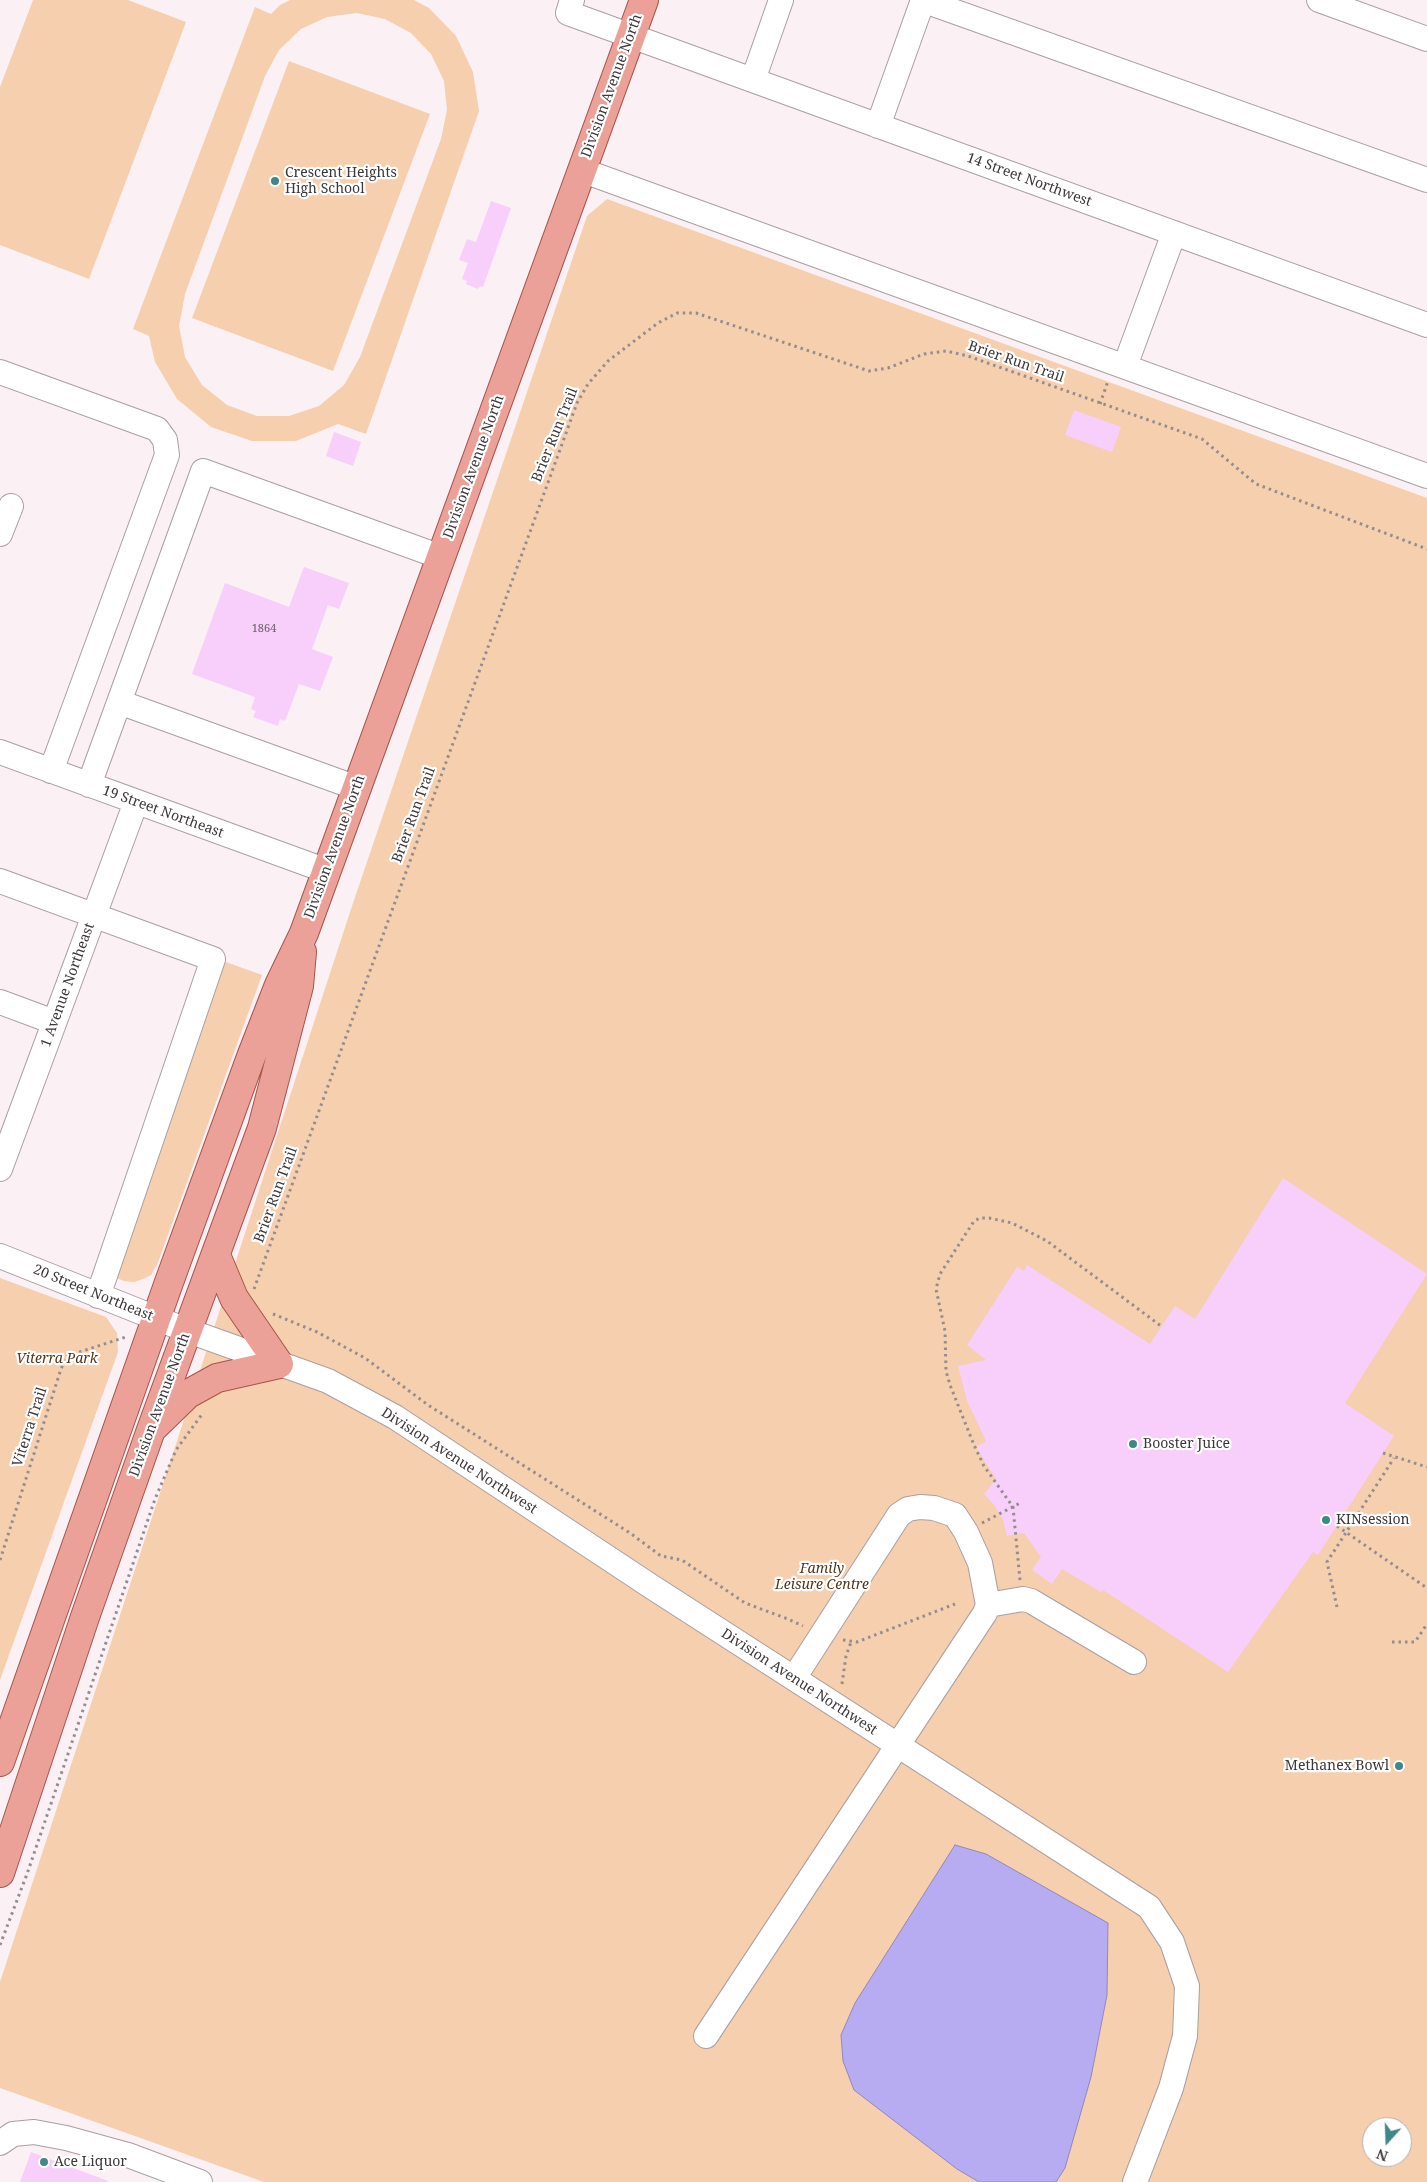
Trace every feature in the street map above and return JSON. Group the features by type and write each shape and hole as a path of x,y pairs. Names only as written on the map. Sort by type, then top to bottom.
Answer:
{"main road":[{"name":"Division Avenue North","path":"0,1762 156,1318 251,1057 279,985 304,933 644,0"},
{"name":"Division Avenue North","path":"0,1873 82,1626 186,1330 216,1255 262,1128 299,986 304,933"},
{"path":"151,1430 188,1394 205,1384 217,1378 279,1364 234,1298 216,1255"}],"street":[{"name":"14 Street Northwest","path":"572,0 568,13 1427,325"},
{"path":"753,80 781,0"},
{"path":"878,126 922,0 1427,180"},
{"path":"1319,0 1427,39"},
{"path":"582,170 1427,476"},
{"path":"1125,366 1174,233"},
{"path":"0,372 157,429 164,440 167,455 51,771"},
{"path":"89,784 204,471 441,557"},
{"path":"0,534 11,506"},
{"path":"119,702 357,788"},
{"name":"19 Street Northeast","path":"0,752 327,871"},
{"name":"1 Avenue Northeast","path":"0,1169 7,1127 54,1022 136,802"},
{"path":"0,881 213,959 98,1296"},
{"path":"0,1002 54,1022"},
{"name":"20 Street Northeast","path":"0,1256 186,1330"},
{"name":"Division Avenue Northwest","path":"186,1330 328,1381 394,1417 1149,1907 1172,1942 1188,1986 1185,2036 1171,2088 1135,2182"},
{"path":"706,2036 985,1613 988,1605 980,1563 966,1532 955,1515 934,1508 920,1507 908,1509 899,1514 794,1678"},
{"path":"988,1605 1023,1599 1031,1600 1134,1662"},
{"path":"0,2143 13,2134 27,2133 66,2138 128,2155 200,2182"}],"path":[{"name":"Brier Run Trail","path":"249,1291 254,1289 577,403 588,384 608,361 658,323 677,314 696,313 869,371 888,368 924,354 946,351 968,356 1202,439 1256,484 1427,549"},
{"path":"1020,1582 1013,1507 993,1480 974,1445 946,1371 948,1362 944,1337 945,1331 936,1289 940,1274 974,1221 980,1218 989,1218 1012,1223 1047,1240 1161,1326"},
{"path":"266,1311 317,1332 365,1358 428,1404 630,1533 660,1556 682,1560 745,1603 788,1618 810,1630"},
{"name":"Viterra Trail","path":"0,1560 61,1369 67,1356 127,1337"},
{"path":"0,1945 27,1874 155,1499 176,1450 207,1408"},
{"path":"1383,1453 1427,1467"},
{"path":"1337,1607 1328,1562 1394,1458"},
{"path":"966,1532 1022,1502"},
{"path":"1337,1526 1427,1588"},
{"path":"841,1638 857,1642 954,1604"},
{"path":"1392,1642 1415,1642 1427,1624"},
{"path":"842,1684 846,1656 851,1642"}],"green space":[{"path":"33,0 128,0 186,22 89,279 0,245 0,87"},
{"path":"290,0 414,0 429,8 456,36 473,72 479,111 366,434 338,424 296,441 252,441 211,427 177,399 155,362 149,336 133,329 255,7 271,14 280,5","holes":["357,13 385,19 411,33 431,54 444,81 447,110 441,139 360,357 344,385 319,406 289,416 257,416 227,405 202,385 185,357 179,326 185,294 265,76 279,50 301,29 327,17"]},
{"path":"289,61 430,114 333,371 192,318"},
{"name":"Family Leisure Centre","path":"607,199 1427,498 1427,2182 264,2182 0,2088 0,1982 353,903 587,216"},
{"path":"223,961 262,975 157,1265 151,1275 143,1279 134,1282 124,1281 109,1275"},
{"name":"Viterra Park","path":"0,1278 106,1317 117,1333 118,1352 0,1680"}],"shaded area":[{"path":"955,1845 986,1854 1108,1923 1107,1995 1091,2077 1065,2168 1056,2182 979,2182 957,2169 854,2090 843,2061 841,2035 855,2003"}],"building":[{"path":"491,201 511,208 483,287 480,286 478,289 466,284 467,281 462,279 468,263 459,260 467,239 476,242"},
{"path":"1074,410 1121,427 1112,452 1065,435"},
{"path":"334,432 361,442 353,466 326,456"},
{"path":"304,567 349,583 339,609 328,605 312,649 333,657 320,691 299,684 285,721 280,719 278,726 253,717 256,711 251,709 255,697 192,674 225,583 289,607"},
{"path":"1283,1178 1427,1274 1345,1403 1394,1436 1318,1555 1313,1552 1228,1672 1103,1590 1101,1592 1062,1569 1052,1584 1032,1570 1041,1557 1024,1533 1007,1536 1003,1520 995,1506 984,1494 996,1479 976,1447 986,1441 967,1401 958,1366 986,1360 967,1345 1017,1267 1024,1271 1027,1265 1150,1344 1175,1306 1195,1319"},
{"name":"Ace Liquor","path":"31,2152 108,2181 108,2182 20,2182"}],"place":[{"name":"Crescent Heights High School","path":"275,181"},
{"name":"Booster Juice","path":"1133,1444"},
{"name":"KINsession","path":"1326,1520"},
{"name":"Methanex Bowl","path":"1399,1766"},
{"name":"Ace Liquor","path":"44,2162"}]}
